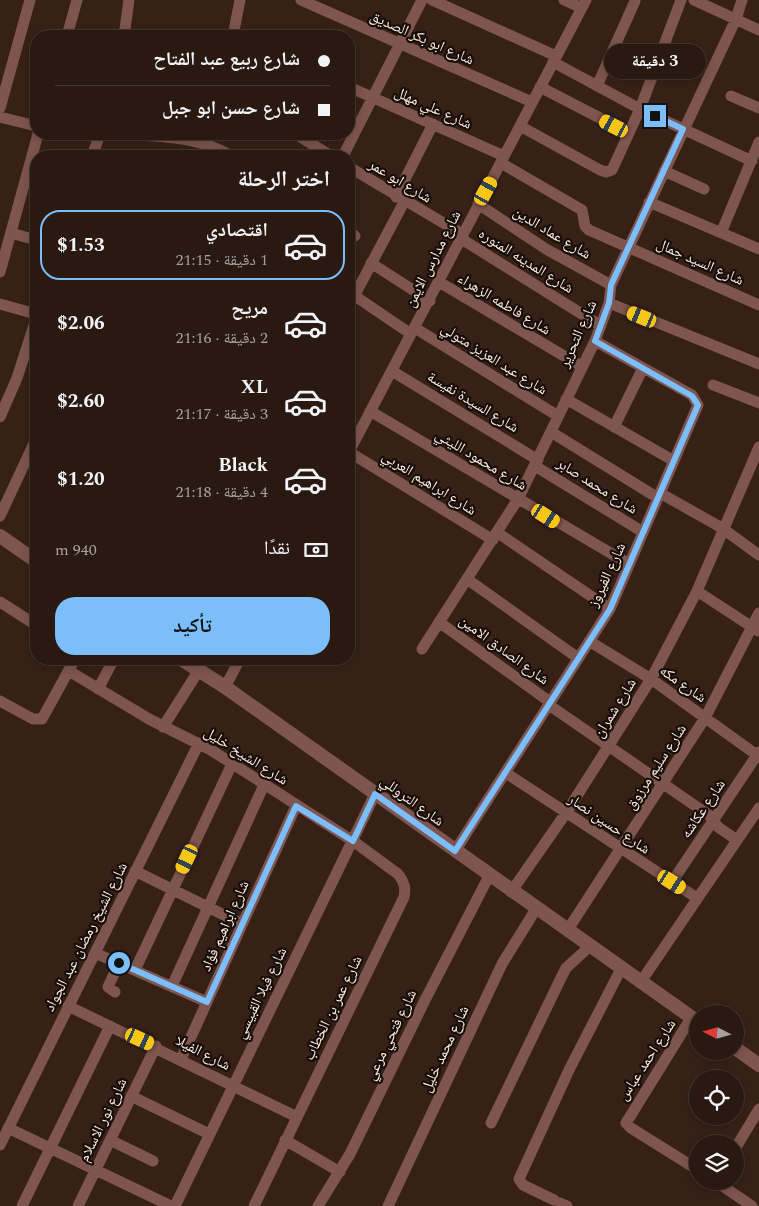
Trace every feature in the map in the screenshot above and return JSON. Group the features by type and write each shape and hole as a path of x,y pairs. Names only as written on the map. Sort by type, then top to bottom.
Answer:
{"street":[{"path":"0,108 30,0"},
{"path":"69,30 77,0"},
{"path":"125,30 128,0"},
{"path":"234,30 240,0"},
{"name":"شارع ابو بكر الصديق","path":"301,0 532,102"},
{"path":"355,132 422,0"},
{"path":"432,0 555,59 597,86 640,109 752,161"},
{"path":"564,0 584,4"},
{"path":"520,126 606,172 612,170 640,109 681,0"},
{"path":"694,0 759,30"},
{"name":"شارع التحرير","path":"422,648 518,499 536,463 581,366 595,341 609,303 611,285 736,19 742,0"},
{"path":"597,86 635,1"},
{"name":"شارع مدارس الايمن","path":"355,439 430,301 461,236 584,4"},
{"path":"540,87 629,133"},
{"name":"شارع علي مهلل","path":"355,89 433,124 502,159 578,207 584,215 585,226 589,230 629,247"},
{"path":"730,96 759,108"},
{"path":"0,117 30,124"},
{"path":"355,291 371,263 433,124"},
{"path":"195,140 219,150"},
{"path":"306,140 321,150"},
{"path":"721,233 759,142"},
{"path":"0,272 30,163"},
{"name":"شارع ابو عمر","path":"355,171 461,236"},
{"path":"664,171 704,189"},
{"path":"649,202 759,249"},
{"name":"شارع عماد الدين","path":"478,204 546,249 611,285"},
{"path":"11,233 30,238"},
{"name":"شارع المدينه المنوره","path":"461,236 601,326"},
{"name":"شارع السيد جمال","path":"629,247 759,303"},
{"path":"371,263 430,301"},
{"name":"شارع فاطمه الزهراء","path":"439,282 581,366"},
{"name":"شارع عبد العزيز متولي","path":"355,300 413,331 558,416"},
{"path":"609,303 759,364"},
{"path":"0,304 30,312"},
{"path":"0,417 17,378 30,338"},
{"name":"شارع الفيروز","path":"455,851 610,609 697,411 696,400 595,341"},
{"path":"614,427 643,368"},
{"name":"شارع السيدة نفيسة","path":"392,370 536,463"},
{"path":"713,385 759,403"},
{"path":"566,399 674,461"},
{"name":"شارع محمود الليثي","path":"370,411 629,564"},
{"path":"551,432 659,495 722,528 759,555"},
{"name":"شارع شمران","path":"512,892 566,813 651,679 697,591 722,528 759,447"},
{"path":"0,516 30,451"},
{"name":"شارع ابراهيم العربي","path":"355,451 610,609"},
{"name":"شارع محمد صابر","path":"536,463 643,532"},
{"path":"0,536 30,552"},
{"path":"467,579 578,658"},
{"path":"697,591 756,629"},
{"path":"0,602 30,621"},
{"name":"شارع سليم مرزوق","path":"567,932 706,718 756,629 759,613"},
{"name":"شارع الصادق الامين","path":"440,622 608,746 714,819 718,827 737,840"},
{"name":"شارع مكه","path":"589,640 651,679 758,753"},
{"path":"0,701 33,719 42,719 72,665"},
{"path":"98,688 111,665"},
{"name":"شارع التروللي","path":"191,665 225,686 567,932 689,1017"},
{"path":"225,686 237,665"},
{"path":"163,726 199,670"},
{"name":"شارع الشيخ خليل","path":"69,671 163,726 199,743 353,841"},
{"name":"شارع الشيخ رمضان عبد الجواد","path":"0,1145 199,743"},
{"name":"شارع عكاشه","path":"672,882 758,753"},
{"path":"135,970 232,764"},
{"name":"شارع حسين نصار","path":"506,772 620,850 697,898"},
{"path":"172,986 264,785"},
{"name":"شارع فيلا القبيسي","path":"173,1206 375,794"},
{"name":"شارع ابراهيم فؤاد","path":"181,1059 296,806"},
{"path":"640,983 759,808"},
{"name":"شارع عمر بن الخطاب","path":"254,1206 404,898 406,889 398,874 353,841"},
{"path":"135,871 242,924"},
{"name":"شارع فتحي مرعي","path":"318,1206 340,1172 489,876"},
{"name":"شارع محمد خليل","path":"390,1205 498,973 536,909"},
{"path":"491,1123 566,968 589,947"},
{"path":"95,952 207,1002"},
{"path":"115,992 108,987 119,963"},
{"path":"560,1203 523,1185 519,1179 569,1070 621,969"},
{"name":"شارع الفيلا","path":"68,1006 156,1046 297,1117"},
{"path":"22,1206 110,1026"},
{"name":"شارع احمد عباس","path":"689,1028 626,1123 689,1164"},
{"name":"شارع نور الاسلام","path":"78,1206 156,1046"},
{"path":"744,1054 759,1065"},
{"path":"131,1096 209,1134"},
{"path":"744,1135 759,1109"},
{"path":"8,1128 173,1206"},
{"path":"110,1140 153,1161"},
{"path":"286,1140 340,1172"},
{"path":"729,1190 752,1206"}],"route":[{"path":"119,963 207,1002 296,806 353,841 375,794 455,851 610,609 698,405 692,396 595,341 609,303 611,285 683,129 655,116"}]}
